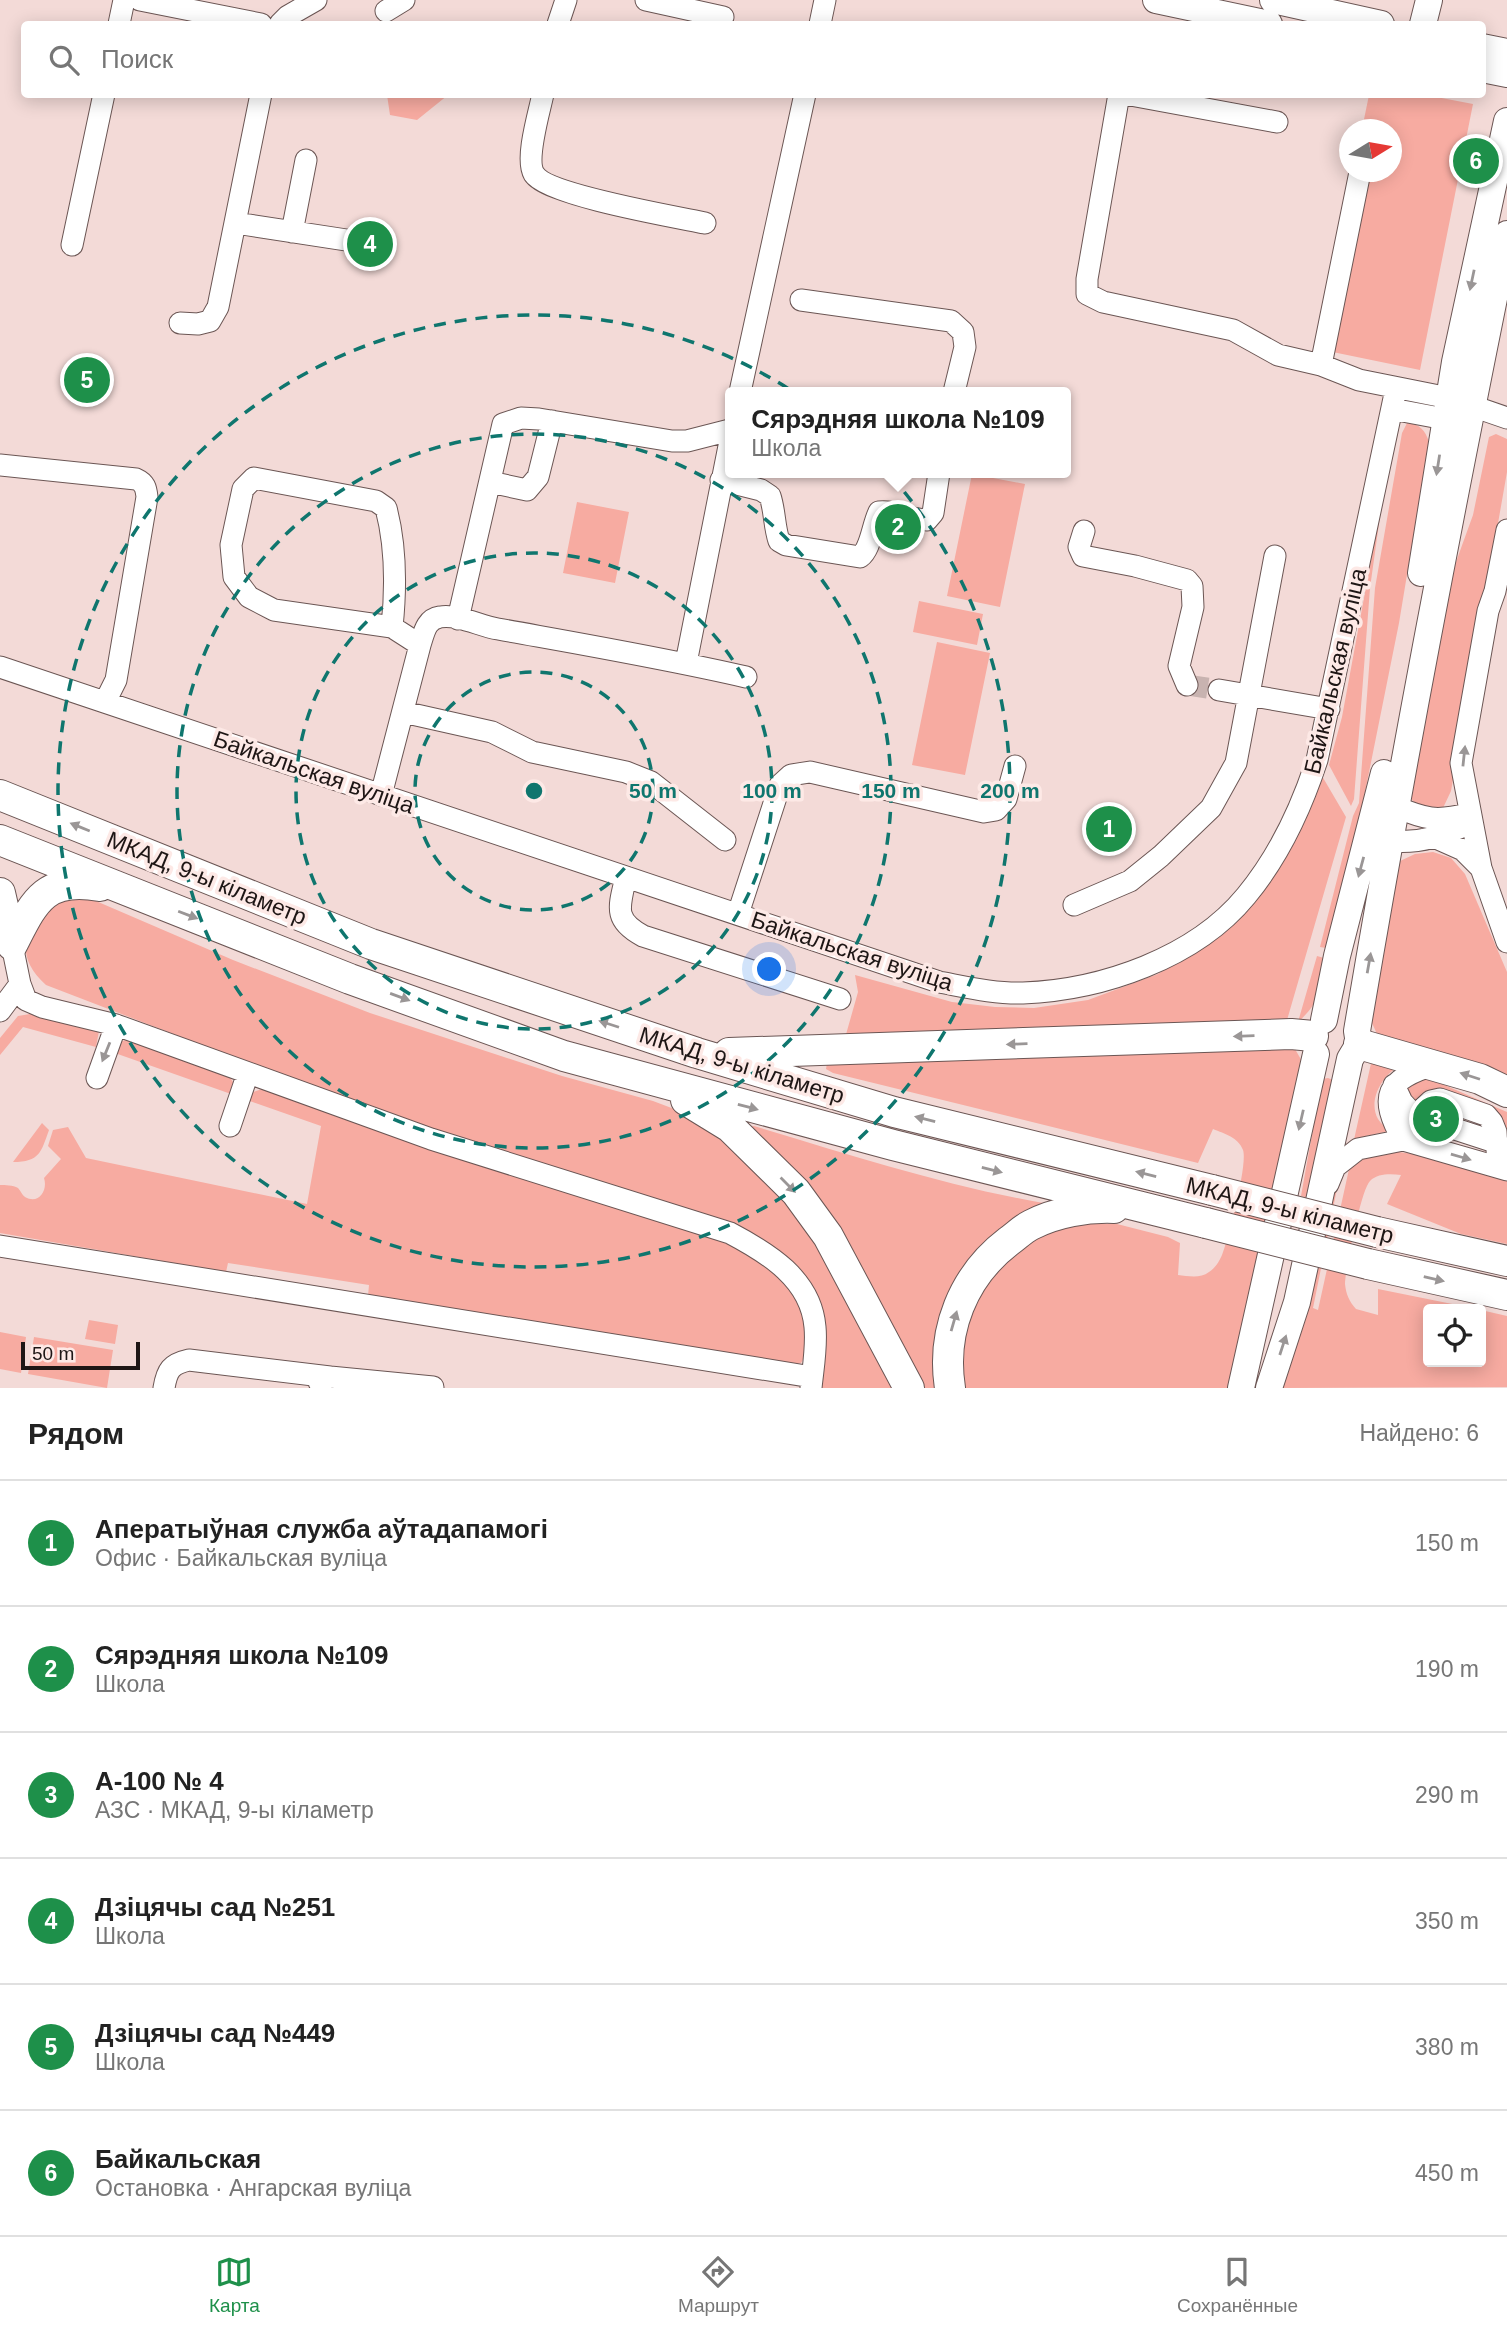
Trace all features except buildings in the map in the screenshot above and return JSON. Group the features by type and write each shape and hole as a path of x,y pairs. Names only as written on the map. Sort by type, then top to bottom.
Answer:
{"highway":[{"name":"МКАД, 9-ы кіламетр","path":"0,795 371,944 698,1053 894,1112 1377,1232 1507,1261"},
{"name":"МКАД, 9-ы кіламетр","path":"0,839 388,993 564,1056 893,1145 1368,1264 1507,1295"},
{"path":"12,945 33,904 54,888 89,884 124,890"},
{"path":"0,893 12,945"},
{"path":"698,1053 805,1052 1291,1034 1318,1036"},
{"path":"1355,1045 1480,1079 1507,1092"},
{"path":"659,1083 730,1127 796,1192 828,1236 908,1388"},
{"path":"950,1388 947,1354 951,1325 960,1300 977,1272 998,1250 1030,1225 1058,1215 1080,1209 1150,1208"}],"main road":[{"path":"1156,0 1255,21"},
{"path":"1273,0 1368,21"},
{"path":"1424,21 1429,0"},
{"path":"1486,48 1507,52"},
{"path":"1486,70 1507,74"},
{"path":"1241,1388 1337,956 1387,804 1427,647 1440,565 1456,408 1507,121"},
{"path":"1456,408 1507,234"},
{"path":"1269,1388 1297,1302 1355,1045 1391,841 1387,804"},
{"path":"1331,1017 1346,1019 1355,1045 1336,1064 1322,1059 1318,1036 1331,1017"}],"street":[{"path":"120,21 124,0"},
{"path":"140,0 246,21"},
{"path":"283,21 316,0"},
{"path":"386,11 404,0"},
{"path":"559,21 566,0"},
{"path":"646,0 723,17"},
{"path":"821,21 825,0"},
{"path":"72,245 103,98"},
{"path":"180,323 198,324 210,321 218,307 260,98"},
{"path":"542,98 530,160 535,175 551,187 705,223"},
{"path":"741,387 804,98"},
{"path":"1118,98 1087,279 1087,294 1103,302 1233,330 1278,355 1321,365 1394,399 1507,418"},
{"path":"1147,98 1277,122"},
{"path":"292,232 306,160"},
{"path":"1321,365 1358,182"},
{"path":"236,223 379,245"},
{"path":"801,300 951,321 963,332 965,347 955,387"},
{"name":"Байкальская вуліца","path":"0,667 915,975 979,990 1022,993 1068,988 1107,979 1187,946 1218,925 1245,897 1282,845 1303,802 1317,760 1394,399"},
{"path":"458,619 503,424 521,418 552,421 672,441 687,441 725,431"},
{"path":"489,482 527,489 538,477 552,421"},
{"path":"686,663 725,460"},
{"path":"0,465 136,479 143,482 147,497 116,680 105,702"},
{"path":"392,627 394,603 391,539 386,508 376,502 254,478 243,489 231,544 234,577 249,597 274,610 392,627 421,645"},
{"path":"720,480 761,490 770,496 775,511 775,531 779,541 786,545 860,557 865,554 872,526 879,512 889,511 915,520 927,520 933,513 938,478"},
{"path":"1507,530 1495,591 1488,611 1461,763 1481,868 1507,942"},
{"path":"1084,531 1079,547 1083,556 1187,580 1192,586 1195,594 1193,607 1179,666 1187,685"},
{"path":"1074,905 1129,881 1161,856 1211,807 1236,763 1275,556"},
{"path":"381,795 426,625 433,619 443,616 746,677"},
{"path":"1219,690 1329,709"},
{"path":"404,712 492,732 532,752 626,772 651,782 725,840"},
{"path":"738,914 780,785 791,775 810,772 984,812 996,810 1006,799 1015,766"},
{"path":"1387,804 1426,819 1470,818"},
{"path":"1391,841 1411,843 1436,838 1470,818"},
{"path":"1436,838 1463,850 1481,868"},
{"path":"625,877 620,913 629,929 643,936 840,999"},
{"path":"0,1011 10,982 12,945"},
{"path":"0,1246 812,1382 815,1327 807,1300 786,1269 764,1251 717,1229 431,1139 116,1025 42,1007 26,1000 10,982"},
{"path":"97,1079 116,1025"},
{"path":"1403,1140 1391,1119 1388,1106 1394,1085 1410,1072 1433,1065"},
{"path":"230,1126 248,1073"},
{"path":"1315,1218 1335,1167 1347,1155 1378,1143 1403,1140 1502,1169 1497,1143 1415,1116 1402,1102 1394,1085"},
{"path":"1403,1140 1415,1116"},
{"path":"164,1388 166,1373 174,1363 189,1360 433,1387"},
{"path":"304,1388 330,1377"}],"shaded area":[{"path":"388,98 444,98 417,120 390,115"},
{"path":"1368,98 1442,98 1473,104 1420,370 1318,349 1352,182 1402,182 1402,119 1364,119"},
{"path":"1407,423 1421,428 1429,442 1399,623 1357,832 1326,948 1320,947 1353,816 1359,803 1375,588 1402,433"},
{"path":"1496,434 1507,439 1507,472 1451,791 1443,808 1427,809 1418,806 1409,794 1452,573 1473,515 1489,437"},
{"path":"971,478 993,478 1025,484 1000,607 947,596"},
{"path":"1383,495 1370,588 1354,799 1351,806 1329,765 1342,717"},
{"path":"577,502 629,512 615,583 563,573"},
{"path":"919,601 983,614 977,645 913,632"},
{"path":"937,642 990,653 965,775 912,765"},
{"path":"1322,776 1346,817 1285,1027 843,1045 858,992 855,975 952,1002 1034,1008 1088,1000 1158,974 1218,935"},
{"path":"1433,852 1451,858 1465,874 1507,972 1507,1082 1377,1034 1372,1023 1398,862 1415,854"},
{"path":"82,895 233,960 370,1013 562,1076 653,1101 698,1118 726,1137 821,1240 899,1388 820,1388 807,1281 797,1265 771,1245 740,1228 288,1078 46,985 29,962 26,941 29,930 48,896"},
{"path":"1317,956 1324,958 1318,993 1311,1007 1298,1022"},
{"path":"39,1014 99,1031 96,1047 23,1027 0,1055 0,1038 18,1016"},
{"path":"131,1039 229,1076 233,1082 231,1094 112,1052 122,1041"},
{"path":"1295,1049 1303,1063 1235,1388 957,1388 959,1325 1012,1249 1061,1226 1117,1224 1168,1237 1180,1243 1178,1275 1198,1276 1211,1270 1221,1258 1229,1234 1240,1185 1243,1150 1234,1139 1213,1129 1198,1163 833,1073 826,1069 827,1063"},
{"path":"1372,1059 1396,1068 1381,1084 1374,1105 1378,1119 1389,1131 1366,1136 1353,1144"},
{"path":"1422,1078 1507,1112 1507,1154 1497,1120 1407,1101 1407,1085"},
{"path":"1322,1079 1333,1080 1311,1199 1301,1196"},
{"path":"262,1089 453,1156 731,1243 764,1264 798,1301 809,1331 808,1347 801,1363 790,1365 368,1296 369,1285 228,1263 226,1272 0,1233 0,1185 16,1187 30,1199 38,1198 45,1187 44,1178 61,1159 48,1146 53,1130 68,1127 86,1158 307,1204 321,1126 247,1100 250,1093"},
{"path":"42,1123 49,1130 38,1154 29,1160 13,1162"},
{"path":"750,1127 937,1179 1049,1204 994,1241 942,1388 919,1388"},
{"path":"1392,1151 1420,1155 1507,1178 1507,1244 1461,1234 1387,1204 1401,1175 1389,1174 1370,1181 1362,1199 1354,1231 1345,1284 1348,1297 1356,1309 1378,1315 1378,1289 1452,1304 1423,1304 1423,1367 1486,1367 1486,1311 1507,1316 1507,1387 1282,1388 1332,1183 1341,1169 1313,1308 1318,1310 1351,1160"},
{"path":"89,1320 118,1325 115,1344 85,1339"},
{"path":"0,1332 26,1337 21,1373 0,1369"},
{"path":"34,1337 113,1350 107,1388 28,1374"}],"tunnel":[{"path":"1187,685 1219,690"}],"place":[{"name":"Байкальская","path":"1476,161"},
{"name":"Дзіцячы сад №251","path":"370,244"},
{"name":"Дзіцячы сад №449","path":"87,380"},
{"name":"Сярэдняя школа №109","path":"898,527"},
{"name":"Аператыўная служба аўтадапамогі","path":"1109,829"},
{"name":"А-100 № 4","path":"1436,1119"}]}
